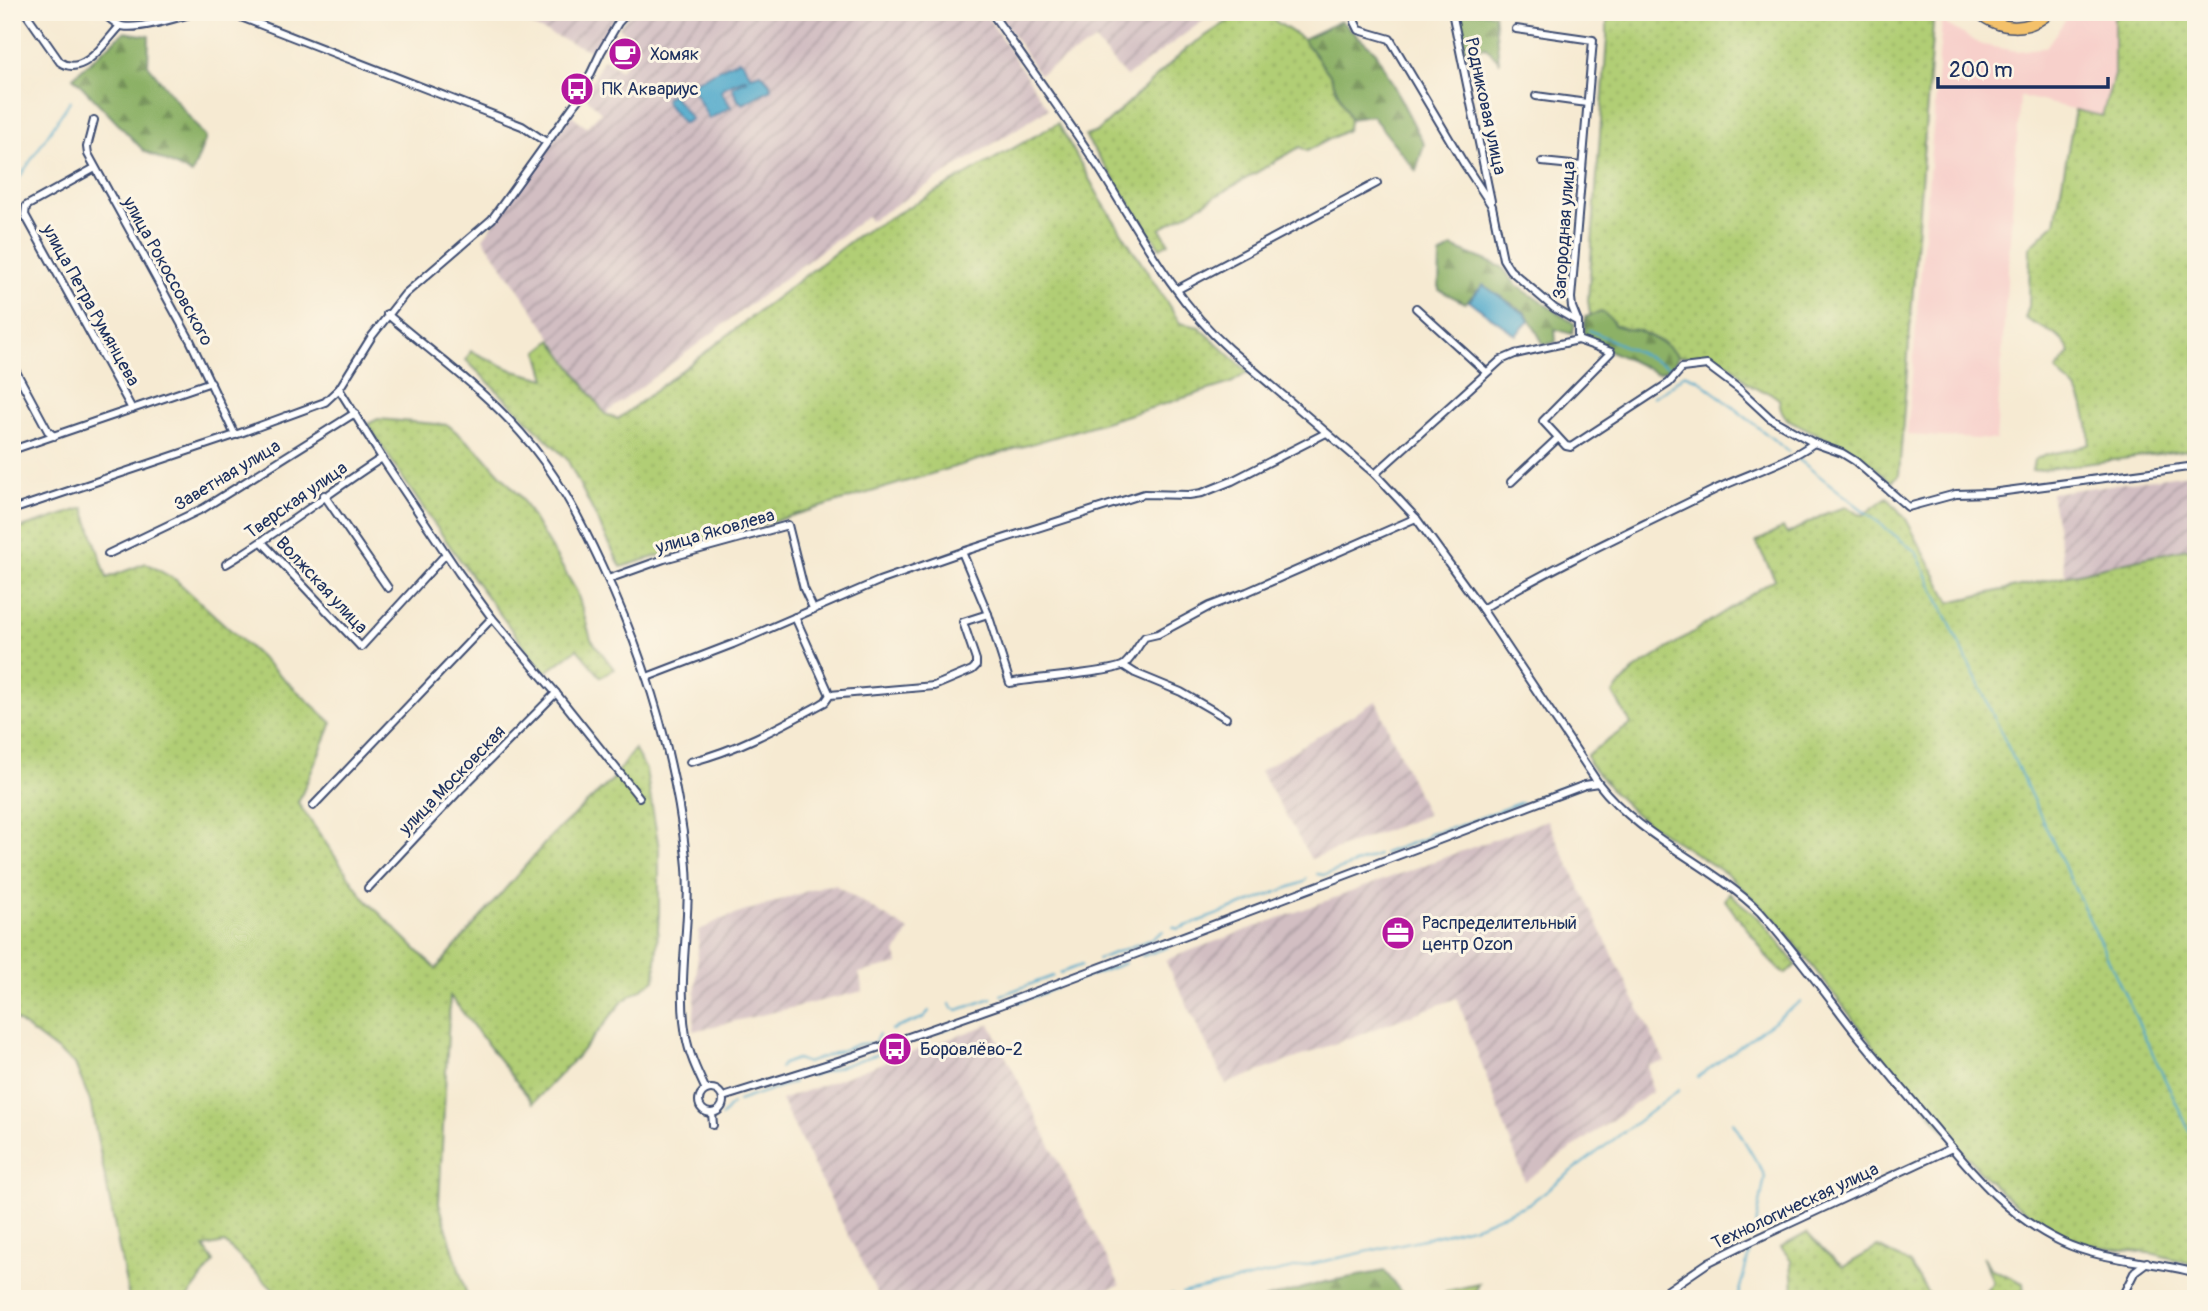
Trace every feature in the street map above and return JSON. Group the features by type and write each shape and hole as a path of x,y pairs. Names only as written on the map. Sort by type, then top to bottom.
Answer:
{"main road":[{"path":"1978,12 1992,22 2016,27 2038,22 2050,12"}],"street":[{"path":"25,12 60,62 68,67 75,68 90,58 120,26"},
{"path":"101,12 120,26 136,27 196,12"},
{"path":"228,12 522,126 547,142"},
{"path":"12,510 325,402 339,389 387,314 405,293 492,219 579,98 618,23 628,12"},
{"path":"991,12 1065,115 1178,289 1213,336 1375,474 1416,518 1482,609 1598,783 1629,817 1723,882 1759,912 1952,1148 2000,1201 2039,1230 2083,1251 2196,1273"},
{"path":"1356,12 1355,22 1359,30 1390,39 1492,206"},
{"name":"Родниковая улица","path":"1452,12 1500,247 1510,270 1554,308 1578,322"},
{"name":"Загородная улица","path":"1516,29 1592,40 1571,298 1578,322 1578,340"},
{"path":"1536,96 1587,103"},
{"name":"улица Рокоссовского","path":"94,120 87,147 95,168 211,382 235,435"},
{"path":"1542,162 1582,166"},
{"name":"улица Петра Румянцева","path":"95,168 26,206 25,215 132,409"},
{"path":"1178,289 1377,183"},
{"path":"1416,308 1486,372"},
{"path":"387,314 491,401 522,434 560,484 582,523 634,637 667,756 683,833 688,888 683,1017 687,1044 706,1090"},
{"path":"1375,474 1501,360 1578,340 1611,352 1543,421 1566,446 1571,447 1670,383 1682,368 1707,366 1739,389 1770,418 1814,443 1855,461 1908,507 1956,494 1991,493 2196,466"},
{"path":"12,364 48,431 54,436"},
{"path":"12,450 211,382"},
{"path":"339,389 445,555 492,618 639,797"},
{"name":"Заветная улица","path":"108,554 204,508 355,413"},
{"path":"647,677 721,649 879,581 962,552 1135,496 1202,493 1233,481 1326,433"},
{"path":"1511,482 1558,438"},
{"path":"1482,609 1550,569 1712,491 1801,452 1814,443"},
{"name":"Тверская улица","path":"226,564 382,458"},
{"path":"324,495 388,588"},
{"path":"962,552 988,614 1010,683 1124,666 1145,637 1158,634 1210,606 1416,518"},
{"name":"улица Яковлева","path":"608,579 664,559 788,525 804,589 813,608"},
{"name":"Волжская улица","path":"262,542 361,647 445,555"},
{"path":"690,762 717,755 775,730 825,702 830,695 933,686 972,670 976,666 976,660 963,622 988,614"},
{"path":"795,617 830,695"},
{"path":"313,806 492,618"},
{"path":"1124,666 1181,692 1226,718"},
{"name":"улица Московская","path":"368,888 456,793 556,693"},
{"path":"723,1097 854,1056 1000,1005 1585,785 1598,783"},
{"path":"706,1090 715,1090 723,1097 720,1109 712,1114 699,1106 699,1098 706,1090"},
{"path":"690,1109 699,1106"},
{"path":"712,1114 713,1125"},
{"name":"Технологическая улица","path":"1655,1299 1709,1262 1952,1148"},
{"path":"2121,1299 2135,1271 2147,1262"}],"shaded area":[{"path":"498,12 620,12 591,51"},
{"path":"632,12 984,12 1048,109 870,221 867,216 605,414 483,238 572,115 586,127 601,112 584,95 604,59 620,70 641,48 619,27"},
{"path":"998,12 1215,12 1126,77 1095,41 1039,74"},
{"path":"2071,12 2114,12 2114,75 2102,116 2020,96 1996,440 1907,435 1942,22 1982,45 2017,51 2046,47"},
{"path":"2196,473 2196,546 2066,578 2051,493"},
{"path":"1376,701 1427,815 1311,859 1260,771"},
{"path":"1547,820 1665,1062 1648,1065 1652,1092 1525,1181 1457,998 1226,1084 1165,960"},
{"path":"835,885 909,931 896,953 898,964 859,973 863,991 693,1031 699,931 719,920 823,886"},
{"path":"990,1024 1120,1285 1069,1299 880,1299 781,1100"}],"green space":[{"path":"1242,12 1261,12 1303,39 1330,75 1350,119 1347,130 1307,151 1300,147 1160,229 1169,243 1160,248 1085,136 1097,132 1187,48"},
{"path":"1458,12 1494,13 1499,61 1486,47 1465,50"},
{"path":"1607,12 1929,12 1933,24 1899,475 1891,482 1865,458 1787,419 1781,410 1779,399 1748,384 1733,367 1716,357 1678,356 1664,343 1638,330 1625,329 1614,325 1612,320 1590,314 1588,300"},
{"path":"2114,12 2196,12 2196,449 2032,471 2034,460 2089,444 2088,424 2082,401 2076,390 2056,370 2070,353 2057,336 2025,318 2029,306 2030,247 2055,223 2075,110 2102,116 2114,75"},
{"path":"1341,21 1376,52 1424,144 1416,171 1372,116 1350,119 1330,75 1303,39"},
{"path":"124,32 149,36 148,65 206,138 192,174 144,151 73,77"},
{"path":"1058,123 1101,200 1180,323 1199,327 1248,372 1231,383 1161,405 621,567 567,459 466,360 471,351 514,371 546,379 538,351 552,340 605,414 618,419 857,236"},
{"path":"1452,247 1502,267 1517,286 1575,324 1572,334 1555,329 1556,342 1544,345 1526,313 1483,285 1465,303 1439,290 1440,256"},
{"path":"1602,312 1614,325 1638,330 1664,344 1678,356 1675,363 1657,373 1584,339 1585,317"},
{"path":"378,419 448,425 482,454 520,496 577,592 591,639 614,669 601,677 577,649 545,673 453,551 368,424"},
{"path":"1887,497 1906,519 1950,602 2196,546 2196,1265 2155,1254 2095,1246 2071,1238 2011,1201 1984,1176 1883,1058 1778,922 1728,875 1639,817 1589,763 1587,755 1631,724 1613,693 1633,671 1775,579 1756,542 1783,528 1787,534 1827,513 1846,507 1863,515"},
{"path":"84,508 107,578 146,563 176,580 332,723 298,803 364,898 436,969 552,835 613,779 634,749 646,770 659,848 655,980 623,1001 582,1051 533,1103 450,996 439,1203 468,1299 283,1299 225,1243 204,1247 214,1262 186,1299 129,1299 90,1101 75,1064 12,1017 12,531"},
{"path":"1729,893 1761,920 1796,965 1786,974 1770,961 1725,900"},
{"path":"1807,1233 1843,1267 1878,1247 1910,1264 1931,1299 1784,1299 1793,1291 1791,1260 1781,1247"},
{"path":"1983,1256 1990,1268 2023,1283 2024,1299 1980,1299 1993,1282"},
{"path":"1385,1271 1406,1299 1264,1299 1325,1282"},
{"path":"1479,1284 1472,1299 1438,1299 1447,1291"}],"water":[{"path":"738,60 742,61 751,76 761,73 770,83 771,89 743,104 732,87 747,80 746,78 724,87 721,91 731,107 709,119 690,84"},
{"path":"672,94 691,119 685,123 682,123 665,101 666,97"},
{"path":"1483,285 1525,314 1529,321 1516,335 1469,301"}],"waterway":[{"path":"12,189 70,101"},
{"path":"1589,330 1674,369"},
{"path":"1653,397 1684,374 1699,380 1789,452"},
{"path":"1798,459 1916,552 2196,1145"},
{"path":"1541,796 1571,783"},
{"path":"1384,853 1426,838 1430,833 1456,827 1522,802"},
{"path":"1317,874 1325,875 1378,855"},
{"path":"1173,927 1178,929 1304,882 1307,878"},
{"path":"1098,959 1152,939 1163,931"},
{"path":"1142,956 1168,947"},
{"path":"1073,982 1125,963"},
{"path":"1060,973 1082,965"},
{"path":"1001,995 1053,976"},
{"path":"1018,1002 1057,988"},
{"path":"950,1004 958,1010 992,998"},
{"path":"1698,1077 1801,1001"},
{"path":"976,1018 1001,1009"},
{"path":"891,1030 923,1018 929,1011"},
{"path":"906,1043 959,1024"},
{"path":"780,1068 783,1064 797,1059 807,1063 859,1044 874,1043 879,1034"},
{"path":"811,1076 881,1053"},
{"path":"738,1101 794,1082"},
{"path":"1182,1293 1479,1225 1530,1203 1679,1090"},
{"path":"721,1117 732,1104"},
{"path":"1733,1122 1765,1176 1755,1231"},
{"path":"1737,1299 1750,1251"},
{"path":"1153,1299 1173,1294"}],"place":[{"name":"Хомяк","path":"625,54"},
{"name":"ПК Аквариус","path":"577,89"},
{"name":"Распределительный центр Ozon","path":"1398,933"},
{"name":"Боровлёво-2","path":"895,1049"}]}
